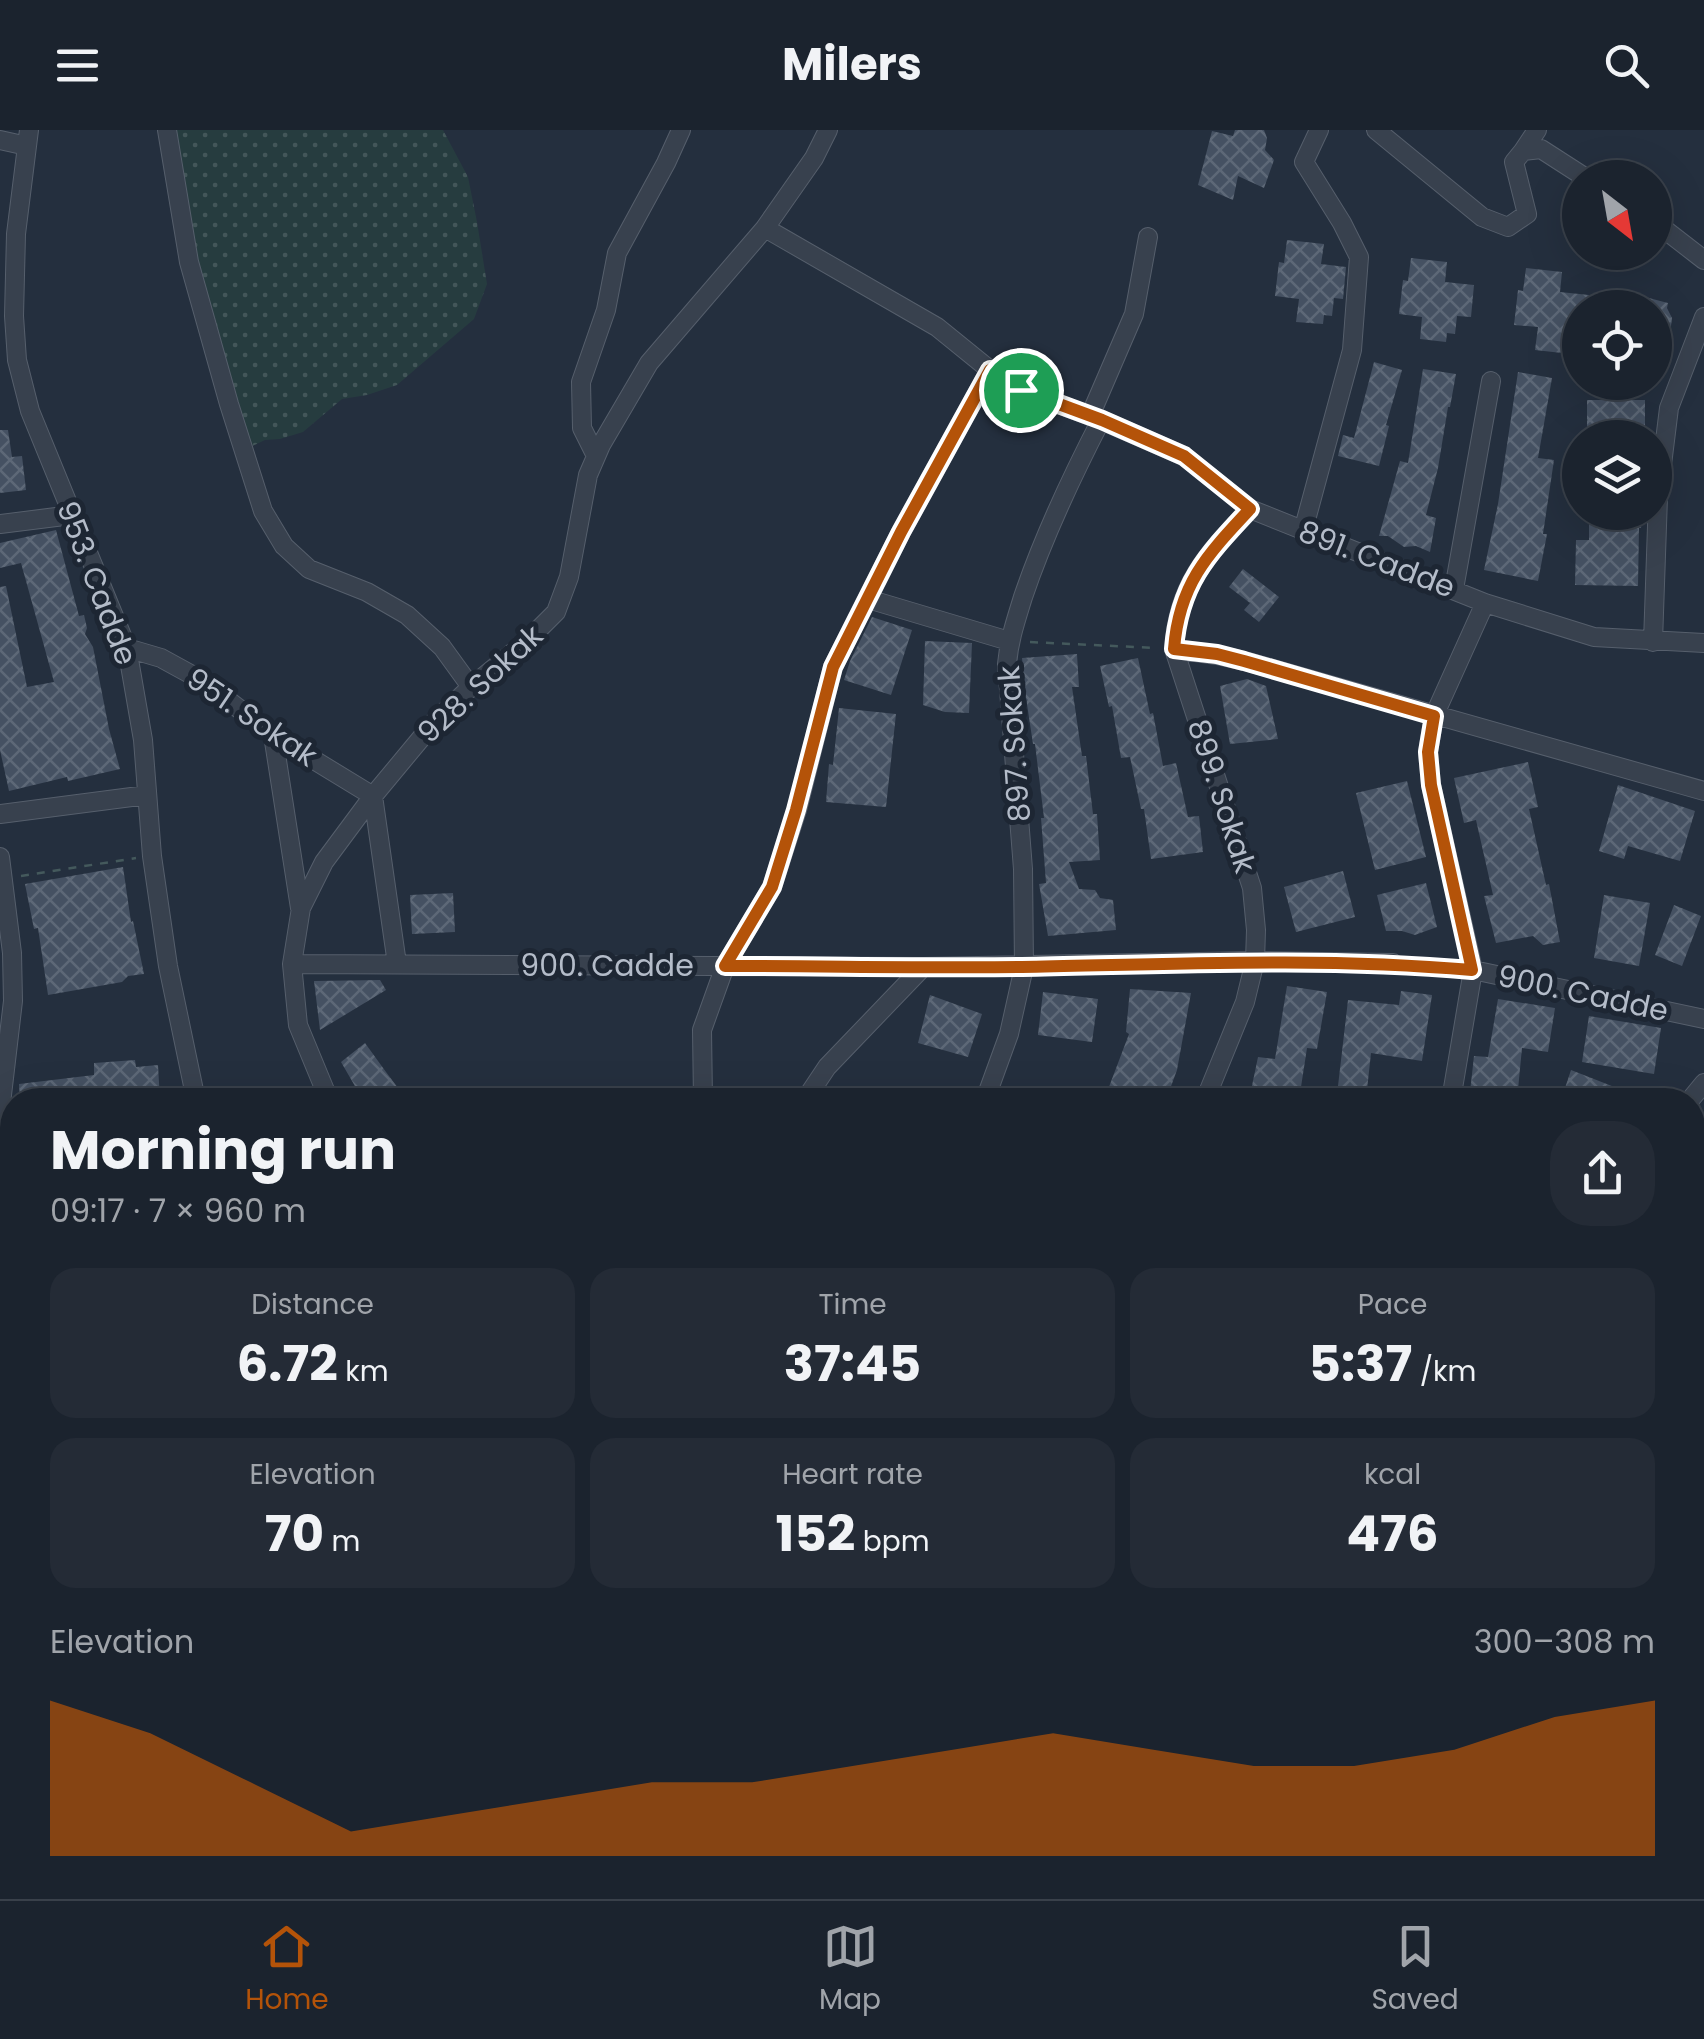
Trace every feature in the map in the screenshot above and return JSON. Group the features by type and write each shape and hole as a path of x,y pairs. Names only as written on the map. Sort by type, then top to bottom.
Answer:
{"street":[{"path":"167,130 189,262 263,511 284,546 309,568 367,592 407,616 442,647 471,687"},
{"path":"596,456 582,428 582,382 606,310 617,252 681,130"},
{"name":"928. Sokak","path":"323,1088 298,1026 292,964 300,908 324,862 437,718 556,612 569,577 588,475 596,456 650,363 764,228 814,158 828,130"},
{"path":"1303,531 1352,350 1359,257 1304,162 1319,130"},
{"path":"1376,130 1482,217 1508,227 1527,214 1514,162 1536,130"},
{"path":"0,140 28,138"},
{"name":"953. Cadde","path":"28,138 16,234 14,316 18,360 30,411 127,648 143,740 152,856 168,966 193,1088"},
{"path":"1522,151 1541,149 1562,163"},
{"name":"891. Cadde","path":"764,228 936,327 1021,390 1184,456 1250,509 1485,603 1594,637 1704,643"},
{"path":"1672,235 1704,260"},
{"name":"897. Sokak","path":"989,1088 1009,1034 1024,966 1023,870 1007,664 1009,641 1134,314 1148,236"},
{"path":"1653,642 1658,497 1670,408 1704,317"},
{"path":"702,1088 702,1030 725,966 772,887 833,667 990,370"},
{"path":"1454,589 1491,382"},
{"name":"899. Sokak","path":"1210,1088 1245,1002 1255,961 1256,930 1252,888 1174,649 1175,628 1184,594 1208,554 1250,509"},
{"path":"0,524 72,515"},
{"path":"868,598 1009,641"},
{"path":"1453,1088 1472,970 1431,785 1428,752 1434,716 1485,603"},
{"name":"951. Sokak","path":"127,648 161,658 203,681 274,735 372,796"},
{"path":"1174,649 1244,661 1704,792"},
{"path":"274,735 300,908"},
{"path":"0,814 146,796"},
{"path":"372,796 397,964"},
{"path":"0,856 14,1001 3,1088"},
{"name":"900. Cadde","path":"292,964 922,967 1255,961 1393,963"},
{"path":"813,1088 827,1067 922,967"},
{"name":"900. Cadde","path":"1472,970 1704,1020"}],"path":[{"path":"1009,641 1174,649"},
{"path":"3,879 152,856"},
{"name":"900. Cadde","path":"1393,963 1472,970"}],"green space":[{"path":"167,130 443,130 468,177 477,222 487,284 474,319 397,385 342,399 303,432 265,440 244,450 229,404"}],"building":[{"path":"1235,130 1264,130 1265,150 1274,160 1264,188 1238,176 1233,200 1198,185 1212,131 1233,136"},
{"path":"1287,240 1324,244 1321,264 1346,267 1343,299 1334,298 1332,316 1324,315 1323,324 1296,322 1299,299 1275,296 1279,262 1284,263"},
{"path":"1411,258 1447,262 1445,282 1474,285 1471,317 1457,316 1455,334 1447,333 1446,342 1420,339 1422,317 1399,314 1403,280 1408,281"},
{"path":"1526,268 1562,272 1562,353 1535,350 1538,327 1514,325 1518,290 1523,291"},
{"path":"1374,362 1402,370 1379,466 1338,456 1343,435 1354,438"},
{"path":"1423,369 1456,374 1426,515 1436,518 1430,552 1416,546 1404,547 1388,536 1379,536 1400,461 1408,463"},
{"path":"1518,372 1552,378 1538,458 1554,460 1538,581 1484,570"},
{"path":"1587,400 1645,400 1645,420 1587,420"},
{"path":"0,430 8,430 12,457 22,456 26,490 0,493"},
{"path":"56,530 79,616 84,615 85,634 93,647 120,769 9,791 0,750 0,587 6,586 27,687 54,682 21,563 0,568 0,543"},
{"path":"1589,530 1639,530 1638,586 1575,585 1576,540 1589,540"},
{"path":"1243,569 1279,597 1259,622 1244,610 1250,603 1229,587"},
{"path":"872,617 912,630 891,695 844,680"},
{"path":"925,641 972,643 969,713 945,712 923,705"},
{"path":"1077,654 1079,687 1072,687 1093,814 1097,814 1100,860 1069,862 1079,889 1095,890 1100,898 1113,900 1116,930 1048,936 1039,884 1046,883 1044,818 1022,658"},
{"path":"1138,658 1163,766 1176,763 1188,817 1199,816 1203,852 1151,859 1144,809 1130,757 1121,758 1100,666"},
{"path":"1247,679 1266,686 1278,739 1230,744 1220,686"},
{"path":"839,708 896,714 886,807 826,802"},
{"path":"1528,762 1538,807 1529,809 1560,942 1543,945 1533,936 1496,943 1484,896 1493,895 1476,820 1464,823 1454,778"},
{"path":"1407,781 1426,857 1375,870 1356,793"},
{"path":"1618,785 1695,811 1680,861 1628,846 1624,859 1599,851"},
{"path":"123,867 144,974 128,976 122,982 48,995 38,928 34,929 25,884"},
{"path":"1343,871 1355,917 1296,932 1284,887"},
{"path":"1426,883 1437,927 1415,935 1386,931 1377,895"},
{"path":"453,893 455,932 412,934 410,895"},
{"path":"1604,895 1650,903 1639,966 1594,958"},
{"path":"1674,905 1701,916 1682,966 1655,955"},
{"path":"380,980 386,990 320,1030 314,981"},
{"path":"1287,986 1327,992 1317,1049 1307,1048 1301,1088 1252,1088 1258,1057 1275,1059"},
{"path":"1130,989 1191,993 1170,1088 1109,1088 1129,1034 1126,1032"},
{"path":"1401,991 1432,995 1422,1061 1371,1053 1367,1088 1338,1086 1348,1000 1399,1005"},
{"path":"1043,992 1098,999 1092,1042 1038,1035"},
{"path":"930,995 982,1014 968,1057 918,1043"},
{"path":"1498,999 1555,1008 1548,1052 1522,1048 1518,1088 1470,1088 1474,1056 1488,1057"},
{"path":"1589,1016 1661,1028 1654,1074 1582,1062"},
{"path":"365,1043 398,1088 356,1088 341,1062"},
{"path":"135,1060 136,1067 158,1065 159,1088 19,1088 19,1084 94,1075 94,1063"},
{"path":"1571,1070 1617,1088 1565,1088"}],"route":[{"path":"990,370 1021,390 1184,456 1250,509 1208,554 1184,594 1174,649 1217,654 1434,716 1428,752 1431,785 1472,970 1393,963 1255,961 725,966 772,887 833,667 901,532 990,370"}]}
